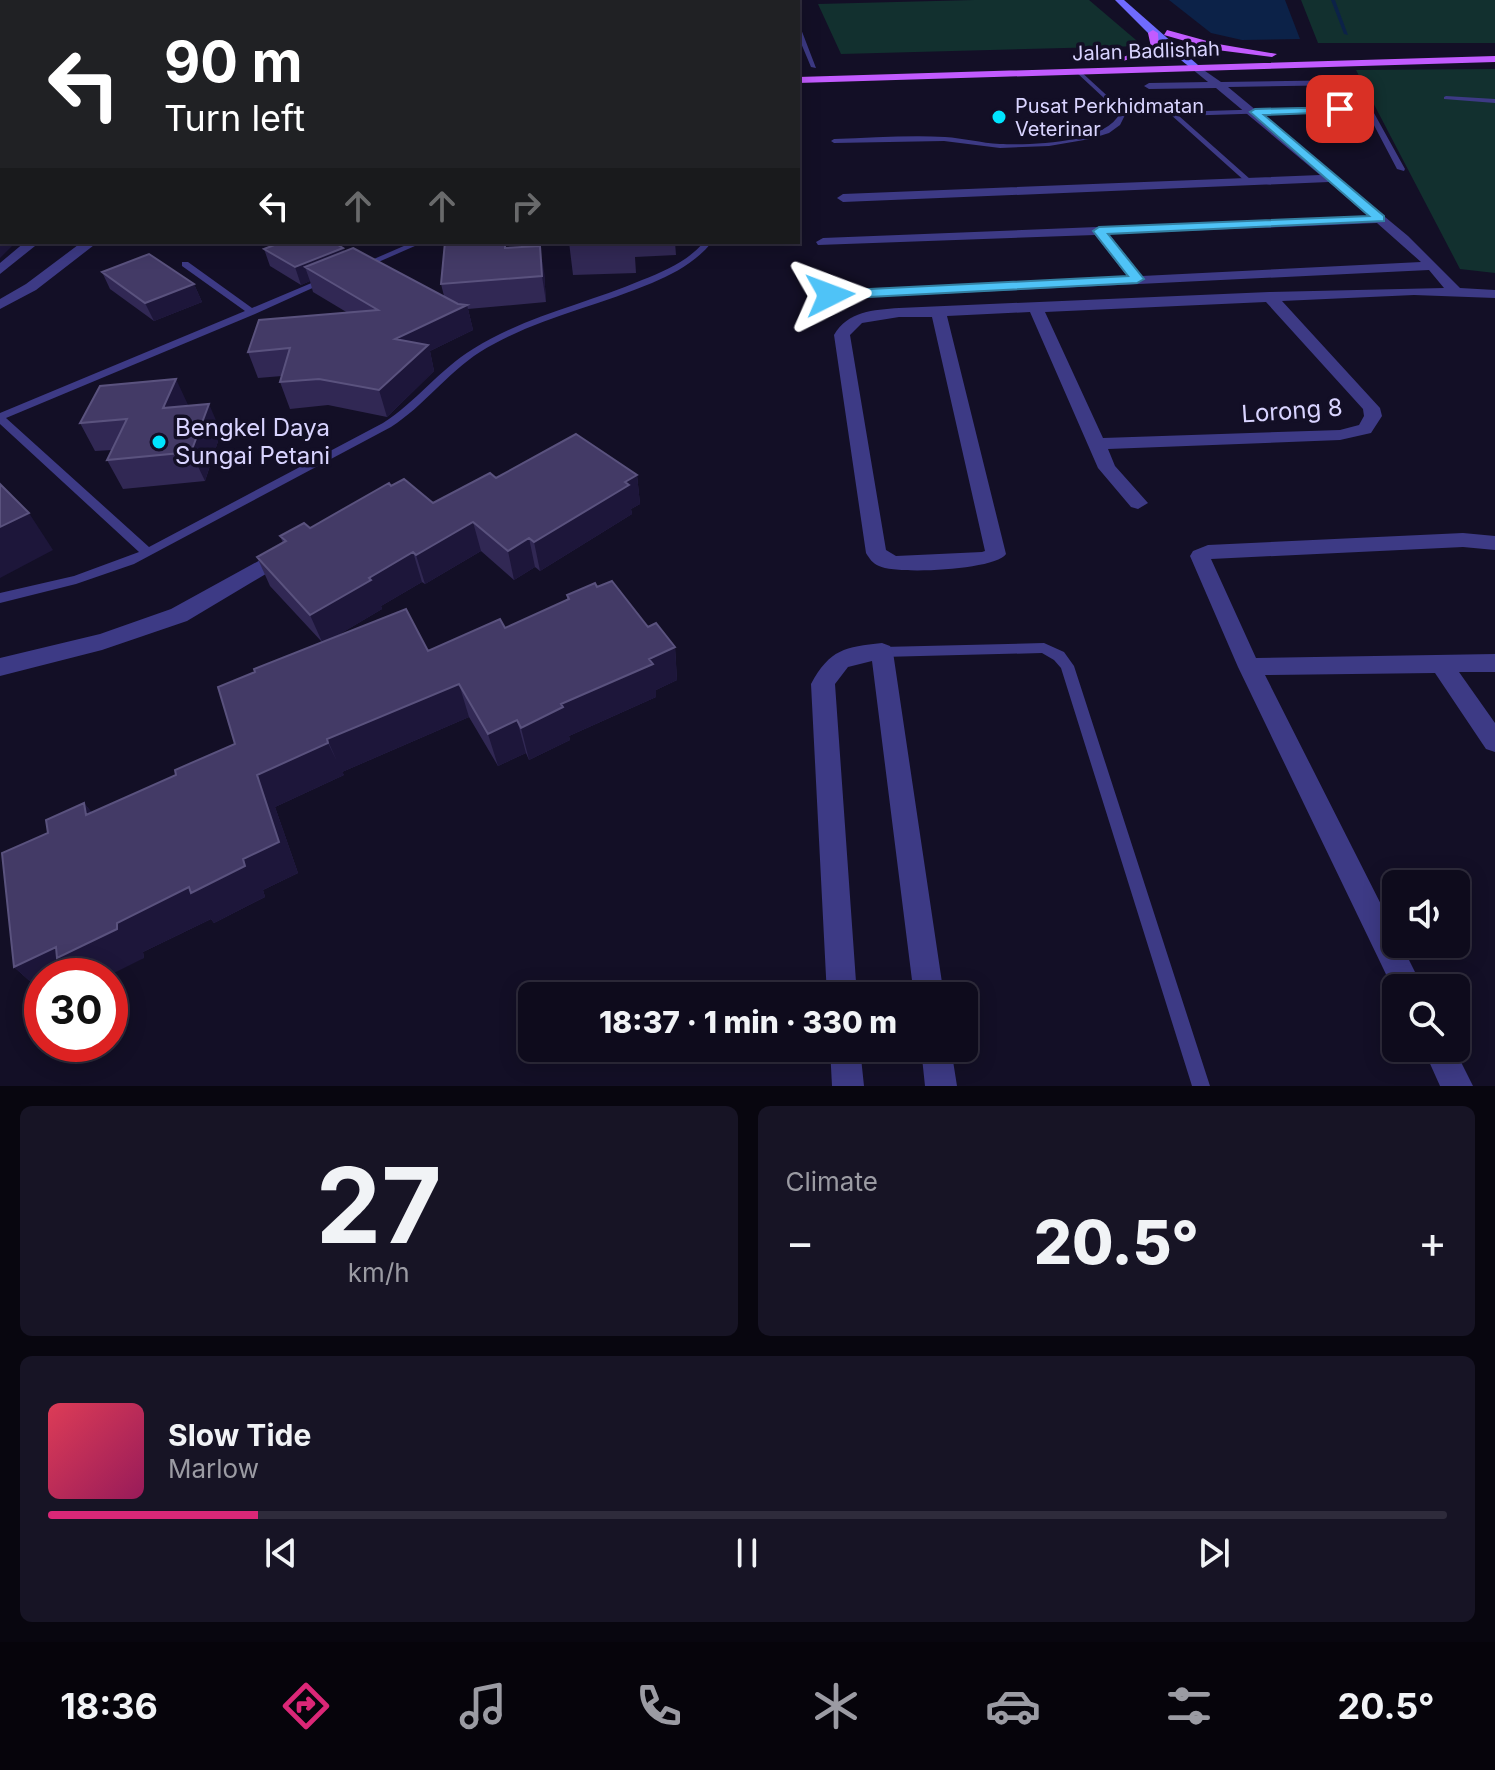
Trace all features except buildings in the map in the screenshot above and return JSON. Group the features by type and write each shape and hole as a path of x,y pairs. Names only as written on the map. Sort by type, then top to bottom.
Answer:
{"main road":[{"path":"1119,0 1181,57 1197,62"},
{"path":"1129,9 1167,33 1197,62"},
{"path":"1126,59 1156,48 1153,33"},
{"path":"1167,33 1217,47 1281,55"},
{"name":"Jalan Badlishah","path":"800,80 1078,71 1281,55 1495,50"},
{"name":"Jalan Badlishah","path":"800,68 1181,57"},
{"name":"Jalan Badlishah","path":"1197,62 1210,66 1495,59"}],"street":[{"path":"1197,62 1433,266 1455,292"},
{"path":"1210,66 1227,87"},
{"path":"1149,86 1227,87 1349,82"},
{"path":"843,198 1331,178"},
{"path":"823,242 1380,219"},
{"path":"1099,231 1137,279"},
{"path":"0,270 31,244"},
{"path":"0,305 31,287 88,244"},
{"path":"830,295 1433,266"},
{"path":"938,312 996,554 984,559 885,561 876,553 842,335 844,326 851,320 938,312 1269,296 1495,294"},
{"name":"Lorong 8","path":"1096,444 1340,435 1365,429 1373,416 1371,408 1269,296"},
{"path":"1035,307 1107,468 1138,503"},
{"path":"1401,974 1249,667 1200,556 1208,552 1463,540 1495,543"},
{"path":"0,667 102,642 179,615 302,542"},
{"path":"841,982 823,684 831,666 851,655 882,652 927,982"},
{"path":"1249,667 1495,663"},
{"path":"1442,665 1495,742"},
{"path":"846,1062 848,1086"},
{"path":"938,1062 941,1086"},
{"path":"1445,1062 1457,1086"}],"lane":[{"path":"800,34 814,67"},
{"path":"834,141 951,139 1010,146 1057,143 1094,136 1120,122 1123,113 1078,71"},
{"path":"1349,82 1356,86 1401,169"},
{"path":"1446,98 1495,101"},
{"path":"1247,181 1173,114 1368,108"},
{"path":"359,267 414,244"},
{"path":"0,598 74,582 148,553 387,425 414,406 437,380 476,351 547,317 602,300 647,281 692,258 707,244"},
{"path":"185,264 252,312"},
{"path":"148,553 0,418 332,278"},
{"path":"882,652 1044,648 1059,656 1067,666 1201,1086"}],"green space":[{"path":"1089,0 1143,46 841,54 818,4"},
{"path":"1301,0 1495,0 1495,43 1318,43"},
{"path":"1495,69 1495,273 1460,269 1356,70"}],"water":[{"path":"1169,0 1285,0 1300,39 1242,40 1211,33"}],"waterway":[{"path":"1333,0 1346,34"}],"place":[{"name":"Pusat Perkhidmatan Veterinar","path":"999,117"},
{"name":"Bengkel Daya Sungai Petani","path":"159,442"}],"route":[{"path":"830,295 1137,279 1099,231 1380,219 1255,112 1340,109"}]}
